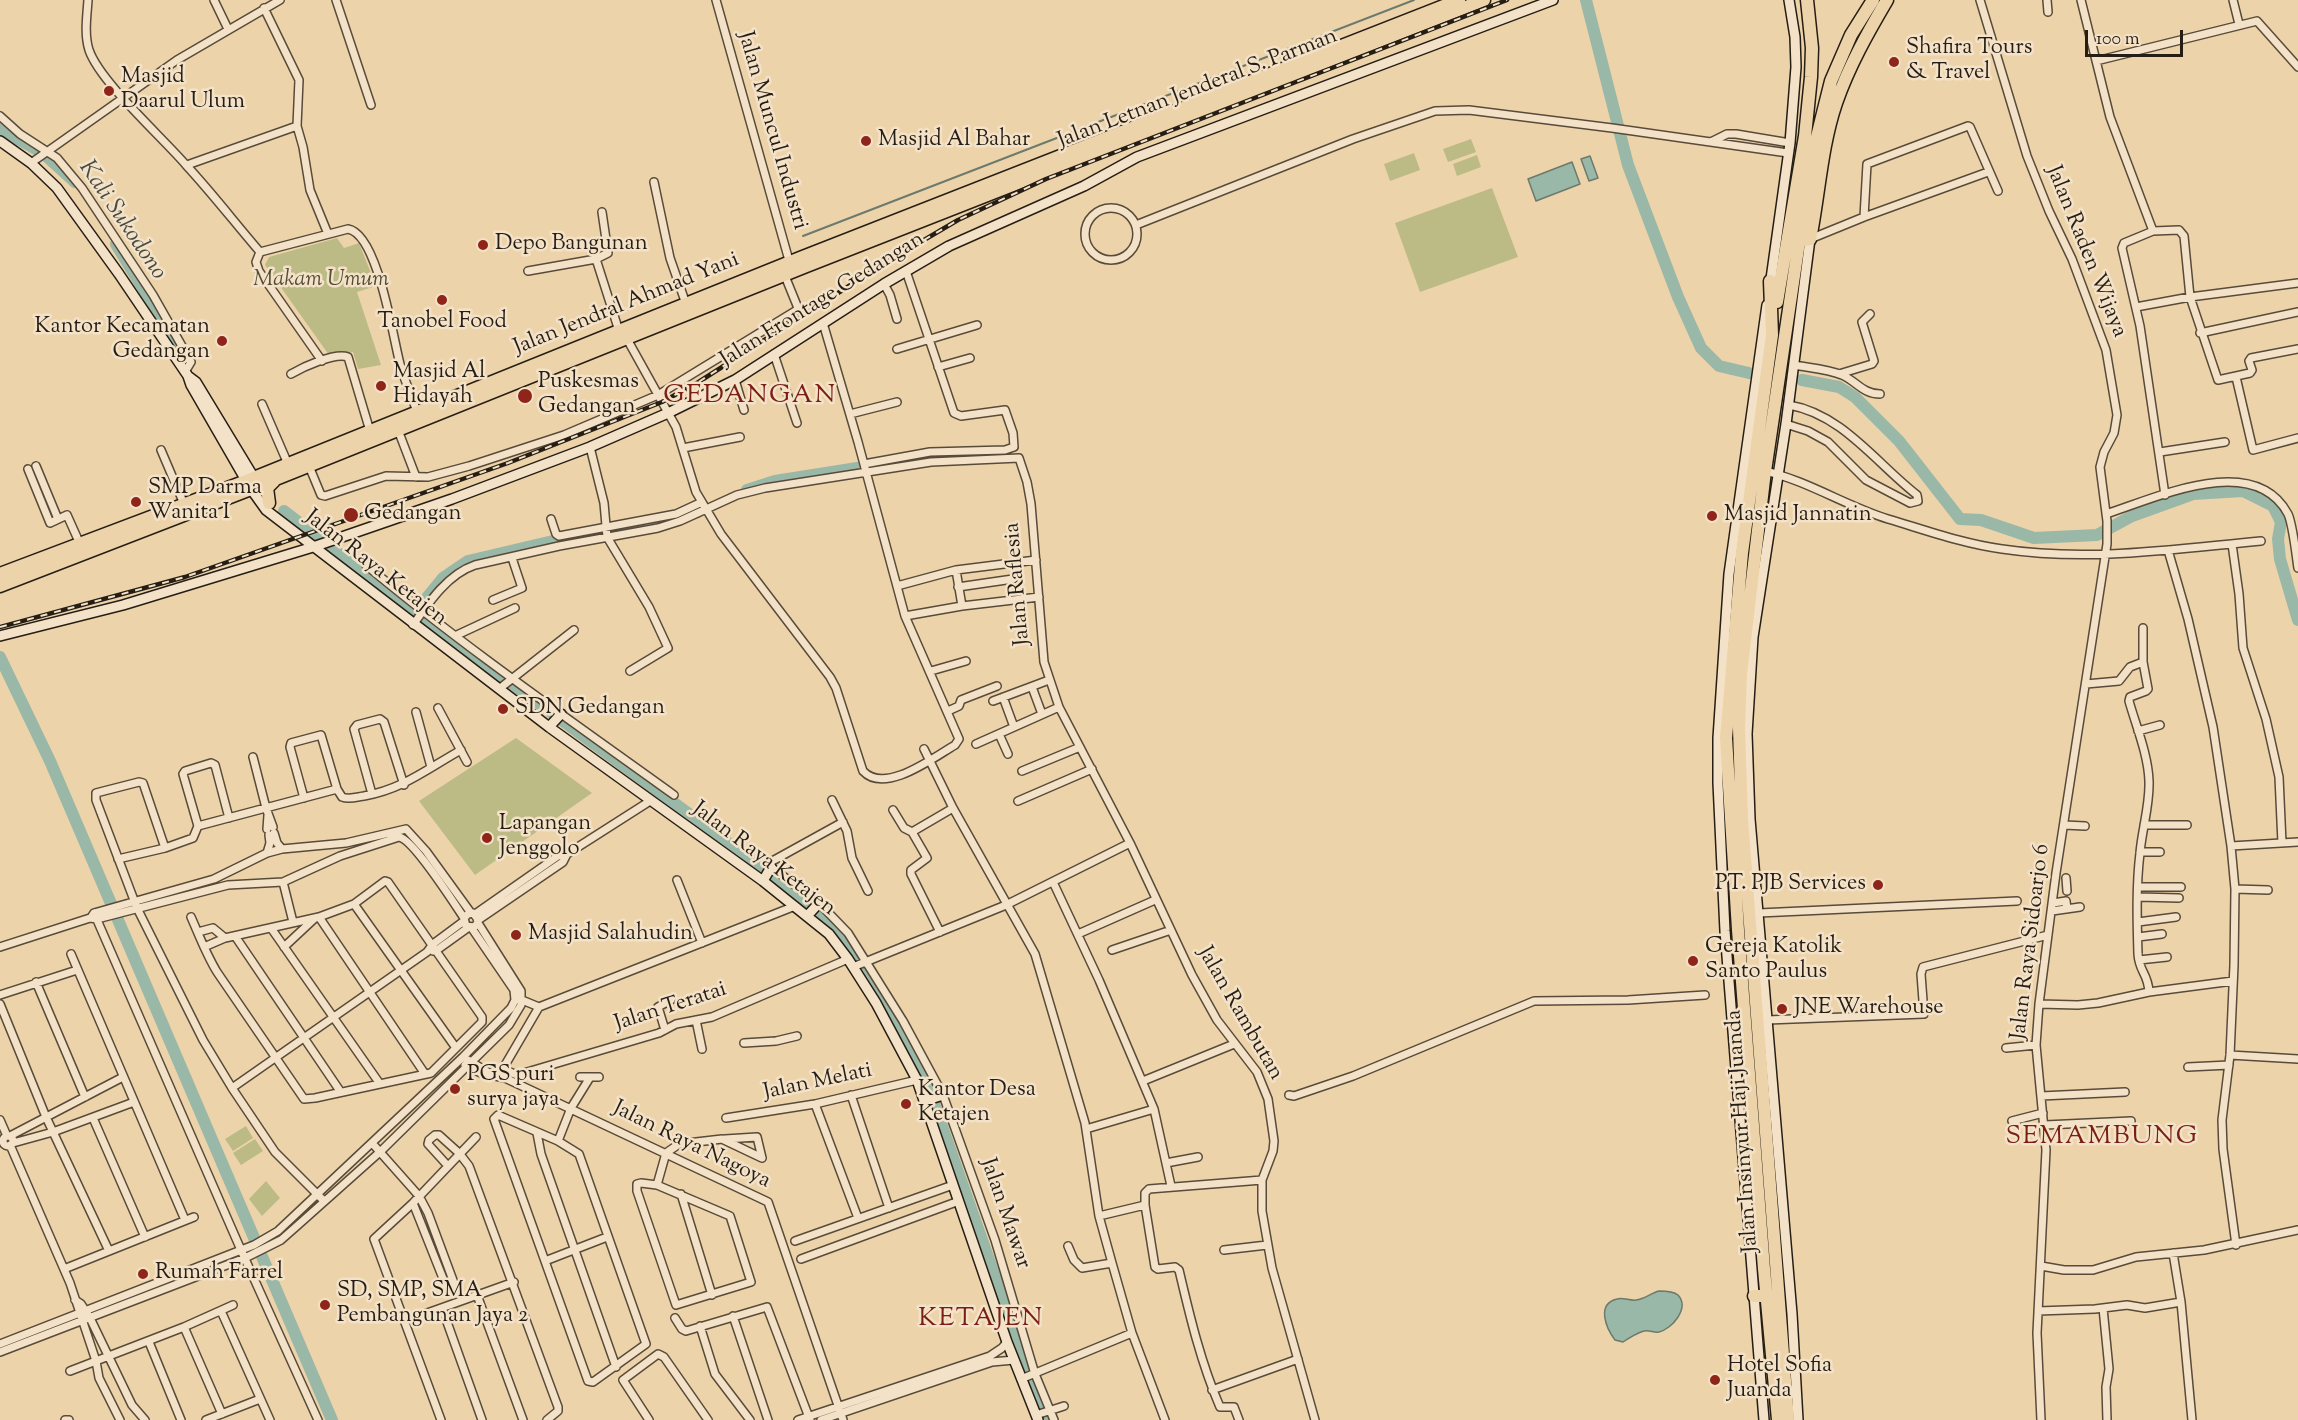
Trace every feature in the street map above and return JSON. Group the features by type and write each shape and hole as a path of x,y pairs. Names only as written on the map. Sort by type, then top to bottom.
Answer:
{"highway":[{"name":"Jalan Letnan Jenderal S. Parman","path":"789,270 1459,0"},
{"name":"Jalan Letnan Jenderal S. Parman","path":"789,270 1484,0"},
{"path":"1772,335 1788,227 1805,136 1812,48 1807,0"},
{"path":"1809,235 1811,161 1820,121 1831,81 1851,35 1873,0"},
{"name":"Jalan Insinyur Haji Juanda","path":"1788,1420 1739,728 1741,674 1756,555 1772,472 1770,441 1776,394 1835,105 1855,55 1887,0"},
{"name":"Jalan Jendral Ahmad Yani","path":"252,483 280,478 398,430 623,335 686,304 789,270"},
{"name":"Jalan Jendral Ahmad Yani","path":"252,483 288,464 417,412 789,270"},
{"name":"Jalan Insinyur Haji Juanda","path":"1770,280 1772,335 1764,358 1758,392 1736,552 1726,738 1753,1206 1760,1296 1778,1420"},
{"path":"1770,441 1783,444"},
{"path":"269,503 267,488 280,478"},
{"path":"1,575 184,504 252,483"},
{"path":"1,575 252,483"},
{"path":"1736,552 1756,555"}],"street":[{"path":"88,0 89,49 106,77 187,165 260,252"},
{"path":"214,0 228,29"},
{"path":"33,161 123,97 228,29 280,0"},
{"path":"336,0 371,105"},
{"name":"Jalan Muncul Industri","path":"658,395 798,308 716,0"},
{"name":"Jalan Frontage Gedangan","path":"0,636 123,605 320,544 452,499 590,447 668,413 735,380 884,284 949,246 1084,186 1137,157 1553,0"},
{"name":"Jalan Insinyur Haji Juanda","path":"1764,358 1770,280 1790,143 1796,67 1790,0"},
{"name":"Jalan Raden Wijaya","path":"1980,0 2027,156 2049,212 2072,259 2106,350 2117,415 2114,433 2104,452 2100,467 2107,517 2107,544 2104,556"},
{"path":"2046,0 2048,12"},
{"path":"2081,0 2110,117 2153,231"},
{"path":"2233,0 2239,24"},
{"path":"264,8 299,80 297,126 310,190 328,234"},
{"path":"2096,61 2239,24 2259,22 2298,67"},
{"path":"1136,225 1353,139 1435,111 1469,110 1788,153"},
{"path":"0,116 20,134 57,158 82,188 153,295 190,362 187,374"},
{"path":"187,165 297,126"},
{"path":"1864,217 1867,164 1966,126 1970,127 1998,191"},
{"path":"1711,142 1727,134 1736,134 1790,143"},
{"path":"0,141 33,161 77,214 187,374 196,382 252,483"},
{"path":"1809,235 1988,172"},
{"path":"654,182 670,258 686,304"},
{"path":"1108,208 1118,209 1131,216 1136,225 1136,245 1122,259 1112,261 1102,259 1088,246 1085,236 1086,226 1098,211 1108,208"},
{"path":"528,271 596,259 608,253 602,212"},
{"path":"260,252 328,234 353,230 368,250 380,278 398,357 417,412"},
{"path":"2165,495 2136,307 2122,245 2153,231 2179,230 2184,236 2190,297 2200,333 2218,381 2250,373 2251,358 2298,349"},
{"name":"Jalan Insinyur Haji Juanda","path":"1798,1420 1792,1314 1758,913 1746,819 1747,734 1753,637 1772,472 1783,444 1809,235"},
{"path":"260,252 256,262 259,271 322,361"},
{"path":"596,259 623,335 680,436 688,470 705,506 721,534 830,677 866,774 872,778 885,780 904,774 958,742 959,737 905,616 823,323"},
{"path":"906,271 955,415 1005,410 1014,443 1014,447 1005,450 930,457"},
{"path":"2136,307 2190,297 2298,283"},
{"path":"884,284 897,319"},
{"path":"2200,333 2298,312"},
{"path":"1839,374 1872,364 1874,361 1862,322 1870,314"},
{"path":"897,349 977,325"},
{"path":"774,354 797,423"},
{"path":"291,374 322,361 343,355 348,357 370,431"},
{"path":"938,367 970,358"},
{"path":"1794,367 1839,374 1850,379 1865,391 1880,394"},
{"path":"2236,377 2253,450 2298,438"},
{"path":"735,380 744,410"},
{"path":"309,466 323,495 386,476 428,477 534,445 658,395"},
{"path":"850,414 897,402"},
{"path":"262,404 288,464"},
{"path":"1786,424 1808,431 1828,442 1866,480 1910,503 1918,501 1917,495 1839,425 1820,414 1789,405"},
{"path":"398,430 416,477"},
{"path":"683,448 740,437"},
{"path":"2160,452 2225,442"},
{"path":"590,447 604,503 606,532 649,608 668,648 630,671"},
{"path":"161,450 184,504"},
{"name":"Jalan Raflesia","path":"705,506 746,492 930,457 1019,458 1027,482 1036,560 1042,650 1049,680 1059,706 1130,843"},
{"path":"36,466 58,519"},
{"path":"28,469 50,523 68,515 80,544"},
{"path":"1772,472 1846,504 1886,518 2000,549 2030,553 2104,556 2261,541"},
{"path":"2107,517 2165,495 2213,483 2236,481 2273,494 2290,517 2298,568"},
{"name":"Jalan Raya Ketajen","path":"252,483 269,503 278,520"},
{"name":"Jalan Raya Ketajen","path":"252,483 266,510 278,520 320,544 415,623 650,801 767,872 795,906 813,909 829,934 857,963 917,1080 1007,1342 1037,1416"},
{"path":"551,519 556,534 559,536 658,528 680,521 705,506"},
{"path":"415,623 446,584 465,568 560,546 705,506"},
{"path":"2232,544 2243,648 2266,719 2279,777 2282,843"},
{"path":"2168,550 2188,619 2213,727 2231,846 2235,889 2233,981 2230,1055 2222,1120 2223,1149 2235,1240"},
{"name":"Jalan Raya Sidoarjo 6","path":"2042,1420 2038,1382 2038,1311 2046,1150 2036,1046 2039,1004 2104,556"},
{"path":"493,600 522,588 512,558"},
{"path":"897,586 956,570 1036,560"},
{"path":"366,565 511,680 674,795"},
{"path":"956,570 962,606"},
{"path":"958,586 1013,579"},
{"path":"905,616 962,606 1039,597"},
{"path":"457,635 515,608"},
{"path":"2143,628 2143,662 2148,690 2129,699 2149,781 2138,887 2139,960 2140,968 2147,976 2148,992"},
{"path":"500,688 574,630"},
{"path":"931,672 966,661"},
{"path":"2086,684 2119,681 2130,667 2143,662"},
{"path":"993,701 1049,680"},
{"path":"948,711 959,706 961,699 997,686"},
{"path":"1032,687 1042,714"},
{"path":"1003,697 1014,727"},
{"path":"976,744 1059,706"},
{"path":"438,708 467,762"},
{"path":"416,712 431,767"},
{"path":"550,726 560,715"},
{"path":"372,795 354,729 357,725 380,719 384,722 404,785"},
{"path":"2138,732 2160,725"},
{"path":"304,798 290,744 319,734 322,736 337,789 342,798 347,799 372,795 404,785 461,750"},
{"path":"999,734 1008,754"},
{"path":"1022,771 1080,747"},
{"path":"924,749 953,808 1035,954 1086,1129 1099,1216 1112,1263 1132,1333 1165,1420"},
{"path":"253,757 271,831 282,849"},
{"path":"118,859 165,848 193,838 198,826 183,774 211,763 215,765 229,818"},
{"path":"1018,801 1092,770"},
{"path":"165,848 143,783 98,791 95,796 96,800 136,904 188,1012 232,1088 275,1152 324,1201"},
{"path":"198,826 267,812 337,789"},
{"path":"832,800 848,836 852,858 868,891"},
{"path":"232,1088 471,920 562,862 567,854 650,801"},
{"path":"912,832 953,808"},
{"path":"893,810 904,828 912,832 927,859 912,869 911,874 940,932"},
{"path":"767,872 843,822"},
{"path":"2064,825 2085,826"},
{"path":"2144,825 2187,825"},
{"path":"0,1344 246,1258 255,1249 288,1235 381,1151 509,1025 522,1000 519,986 503,967 406,829 326,846 282,849 267,853 226,875 174,894"},
{"path":"267,853 271,831"},
{"path":"0,947 120,908 174,894 228,885 283,882 330,860 401,837 423,853"},
{"path":"2231,846 2298,842"},
{"name":"Jalan Teratai","path":"499,1072 516,1075 665,1030 676,1024 709,1018 1006,905 1130,843"},
{"name":"Jalan Rambutan","path":"1130,843 1155,900 1206,999 1234,1044 1257,1072 1271,1113 1273,1146 1262,1180 1261,1198 1267,1245 1277,1291 1314,1420"},
{"path":"326,846 330,860"},
{"path":"2140,852 2160,852"},
{"name":"Jalan Mawar","path":"767,872 813,909 848,933 857,963 903,1022 942,1095 995,1240 1034,1374 1054,1420"},
{"path":"226,875 228,885"},
{"path":"2056,878 2067,884"},
{"path":"677,880 702,943"},
{"path":"283,882 293,922"},
{"path":"191,917 204,946 217,972 304,1099 435,1070 483,1019 388,882 381,882 354,904 317,918 225,938 204,946"},
{"path":"1053,882 1154,1108 1172,1186"},
{"path":"2138,887 2181,887"},
{"path":"2235,889 2268,890"},
{"path":"2138,897 2179,898"},
{"path":"1078,934 1155,900"},
{"path":"1758,913 2017,902"},
{"path":"354,904 456,1048"},
{"path":"499,1072 539,1007 795,906"},
{"path":"2052,907 2067,909 2080,907"},
{"path":"94,917 318,1420"},
{"path":"2138,921 2176,917"},
{"path":"284,947 317,918"},
{"path":"317,918 425,1074"},
{"path":"198,932 213,928 225,938"},
{"path":"271,928 380,1084"},
{"path":"1112,950 1171,930"},
{"path":"1767,1020 1924,1014 1921,974 1923,967 2048,934"},
{"path":"2138,937 2162,934"},
{"path":"235,936 340,1091"},
{"path":"71,954 185,1220"},
{"path":"2139,960 2167,957"},
{"path":"265,1244 505,1016 514,1002 514,990 503,967"},
{"path":"0,995 77,970"},
{"path":"2039,1004 2088,1004 2148,992 2233,981"},
{"path":"36,982 85,1097"},
{"path":"1289,1095 1294,1096 1353,1076 1534,1001 1628,1000 1705,995"},
{"path":"522,1000 539,1007"},
{"path":"665,1030 658,1007 671,1000"},
{"path":"0,1004 46,1117 109,1251"},
{"path":"696,1020 702,1049"},
{"path":"892,1028 903,1022"},
{"path":"744,1043 776,1041 797,1036"},
{"path":"1143,1081 1234,1044"},
{"path":"2006,1048 2036,1046"},
{"path":"2230,1055 2298,1059"},
{"name":"Jalan Raya Nagoya","path":"461,1060 481,1073 499,1072 764,1198 769,1203 841,1413"},
{"path":"2188,1067 2229,1065"},
{"path":"10,1140 46,1117 123,1077"},
{"path":"580,1077 589,1079 599,1077"},
{"path":"558,1141 571,1108 589,1079"},
{"name":"Jalan Melati","path":"726,1118 815,1104 917,1080"},
{"path":"2041,1096 2125,1092"},
{"path":"851,1095 888,1208"},
{"path":"926,1101 942,1095"},
{"path":"10,1140 53,1132 134,1102"},
{"path":"815,1104 858,1218"},
{"path":"1086,1129 1154,1108"},
{"path":"2012,1121 2043,1113"},
{"path":"501,1115 537,1133 577,1152 646,1344 590,1383 498,1130 495,1116 501,1115"},
{"path":"93,1118 145,1237"},
{"path":"0,1120 75,1300 109,1358 132,1405 145,1420"},
{"path":"2044,1125 2131,1121"},
{"path":"537,1133 541,1154 616,1367"},
{"path":"448,1166 429,1145 429,1140 438,1134 459,1153 469,1166 514,1282 558,1407 558,1411 547,1420"},
{"path":"441,1420 374,1239 413,1203 477,1137"},
{"path":"657,1185 666,1153 679,1144 722,1139 756,1137 762,1157 722,1139"},
{"path":"372,1143 419,1196 428,1213 450,1272 454,1284 451,1287 446,1286 441,1275 413,1203"},
{"path":"1166,1163 1198,1157"},
{"path":"1239,1420 1234,1407 1220,1407 1212,1390 1179,1270 1173,1267 1158,1269 1155,1267 1145,1205 1147,1189 1262,1180"},
{"path":"641,1183 657,1185 681,1194 728,1215 732,1220 751,1282 676,1304 637,1185 641,1183"},
{"path":"795,1241 953,1185"},
{"path":"681,1194 712,1295"},
{"path":"801,1260 959,1201"},
{"path":"1099,1216 1145,1205"},
{"path":"419,1218 428,1213"},
{"path":"64,1269 194,1217"},
{"path":"283,1227 288,1235"},
{"path":"2041,1266 2064,1270 2086,1270 2136,1257 2173,1253 2298,1230"},
{"path":"545,1261 607,1237"},
{"path":"1224,1250 1267,1245"},
{"path":"1068,1246 1074,1260 1082,1268 1112,1263"},
{"path":"0,1352 241,1250 255,1249"},
{"path":"2173,1253 2181,1302 2192,1420"},
{"path":"441,1275 450,1272"},
{"path":"405,1321 514,1282"},
{"path":"477,1296 523,1420"},
{"name":"Jalan Insinyur Haji Juanda","path":"1760,1296 1764,1420"},
{"path":"2038,1311 2127,1305 2145,1308 2181,1302"},
{"path":"70,1371 184,1328 233,1305"},
{"path":"675,1318 683,1330 767,1306 809,1418"},
{"path":"442,1308 482,1420"},
{"path":"2103,1308 2109,1369 2106,1387 2107,1420"},
{"path":"221,1311 270,1420"},
{"path":"84,1316 99,1378 120,1420"},
{"path":"733,1316 768,1420"},
{"path":"700,1326 715,1374 750,1420"},
{"path":"184,1328 222,1414"},
{"path":"1022,1379 1132,1333"},
{"path":"149,1342 181,1420"},
{"path":"991,1359 1007,1342"},
{"path":"649,1420 623,1380 658,1354 664,1357 708,1420"},
{"path":"821,1420 991,1359 1014,1360"},
{"path":"1212,1390 1298,1359"},
{"path":"206,1420 260,1399"},
{"path":"117,1412 132,1405"},
{"path":"1037,1416 1048,1410 1064,1406"},
{"path":"798,1420 841,1413"}],"green space":[{"path":"1471,139 1476,152 1448,162 1443,149"},
{"path":"1414,153 1420,170 1390,181 1384,164"},
{"path":"1477,155 1481,167 1457,176 1453,164"},
{"path":"1492,188 1518,257 1420,292 1395,223"},
{"name":"Makam Umum","path":"337,238 344,248 359,243 376,286 357,292 381,365 358,369 353,352 329,355 265,265 269,257"},
{"name":"Lapangan Jenggolo","path":"516,738 592,793 475,875 419,801"},
{"path":"246,1126 253,1138 233,1151 225,1139"},
{"path":"255,1139 263,1151 241,1165 233,1153"},
{"path":"266,1181 280,1198 262,1216 249,1199"}],"shaded area":[{"path":"1590,156 1598,178 1589,181 1581,159"},
{"path":"1572,162 1580,184 1536,201 1528,179"},
{"path":"1659,1291 1674,1293 1681,1300 1681,1312 1674,1322 1659,1332 1644,1331 1623,1342 1615,1340 1606,1323 1607,1306 1617,1299 1634,1300"}],"waterway":[{"path":"803,236 1414,0"},
{"path":"1586,0 1628,165 1678,297 1701,348 1719,366 1749,373"},
{"name":"Kali Sukodono","path":"0,126 4,131 43,153 75,182"},
{"name":"Kali Sukodono","path":"116,244 182,352"},
{"path":"1802,380 1839,387 1855,397 1899,441 1960,519 1981,520 2034,538 2097,535 2132,516 2193,494 2243,491 2273,506 2281,522 2278,539 2280,559 2298,620"},
{"path":"747,490 775,481 946,454"},
{"path":"284,511 415,612 776,878 838,934 900,1031 925,1078 1021,1351 1050,1420"},
{"path":"420,606 443,578 468,561 553,541 666,521 698,512"},
{"path":"0,657 50,761 332,1420"}],"railway":[{"path":"0,627 185,577 508,463 662,402 697,383 885,263 958,220 1046,179 1507,0"}],"place":[{"name":"Shafira Tours & Travel","path":"1894,62"},
{"name":"Masjid Daarul Ulum","path":"109,91"},
{"name":"Masjid Al Bahar","path":"866,141"},
{"name":"Depo Bangunan","path":"483,245"},
{"name":"Tanobel Food","path":"442,300"},
{"name":"Kantor Kecamatan Gedangan","path":"222,341"},
{"name":"Masjid Al Hidayah","path":"381,386"},
{"name":"Puskesmas Gedangan","path":"525,396"},
{"name":"SMP Darma Wanita I","path":"136,502"},
{"name":"Gedangan","path":"351,515"},
{"name":"Masjid Jannatin","path":"1712,516"},
{"name":"SDN Gedangan","path":"503,709"},
{"name":"Lapangan Jenggolo","path":"487,838"},
{"name":"PT. PJB Services","path":"1878,885"},
{"name":"Masjid Salahudin","path":"516,935"},
{"name":"Gereja Katolik Santo Paulus","path":"1693,961"},
{"name":"JNE Warehouse","path":"1782,1009"},
{"name":"PGS puri surya jaya","path":"455,1089"},
{"name":"Kantor Desa Ketajen","path":"906,1104"},
{"name":"Rumah Farrel","path":"143,1274"},
{"name":"SD, SMP, SMA Pembangunan Jaya 2","path":"325,1305"},
{"name":"Hotel Sofia Juanda","path":"1715,1380"}],"district":[{"name":"GEDANGAN","path":"750,398"},
{"name":"SEMAMBUNG","path":"2102,1139"},
{"name":"KETAJEN","path":"981,1321"}]}
